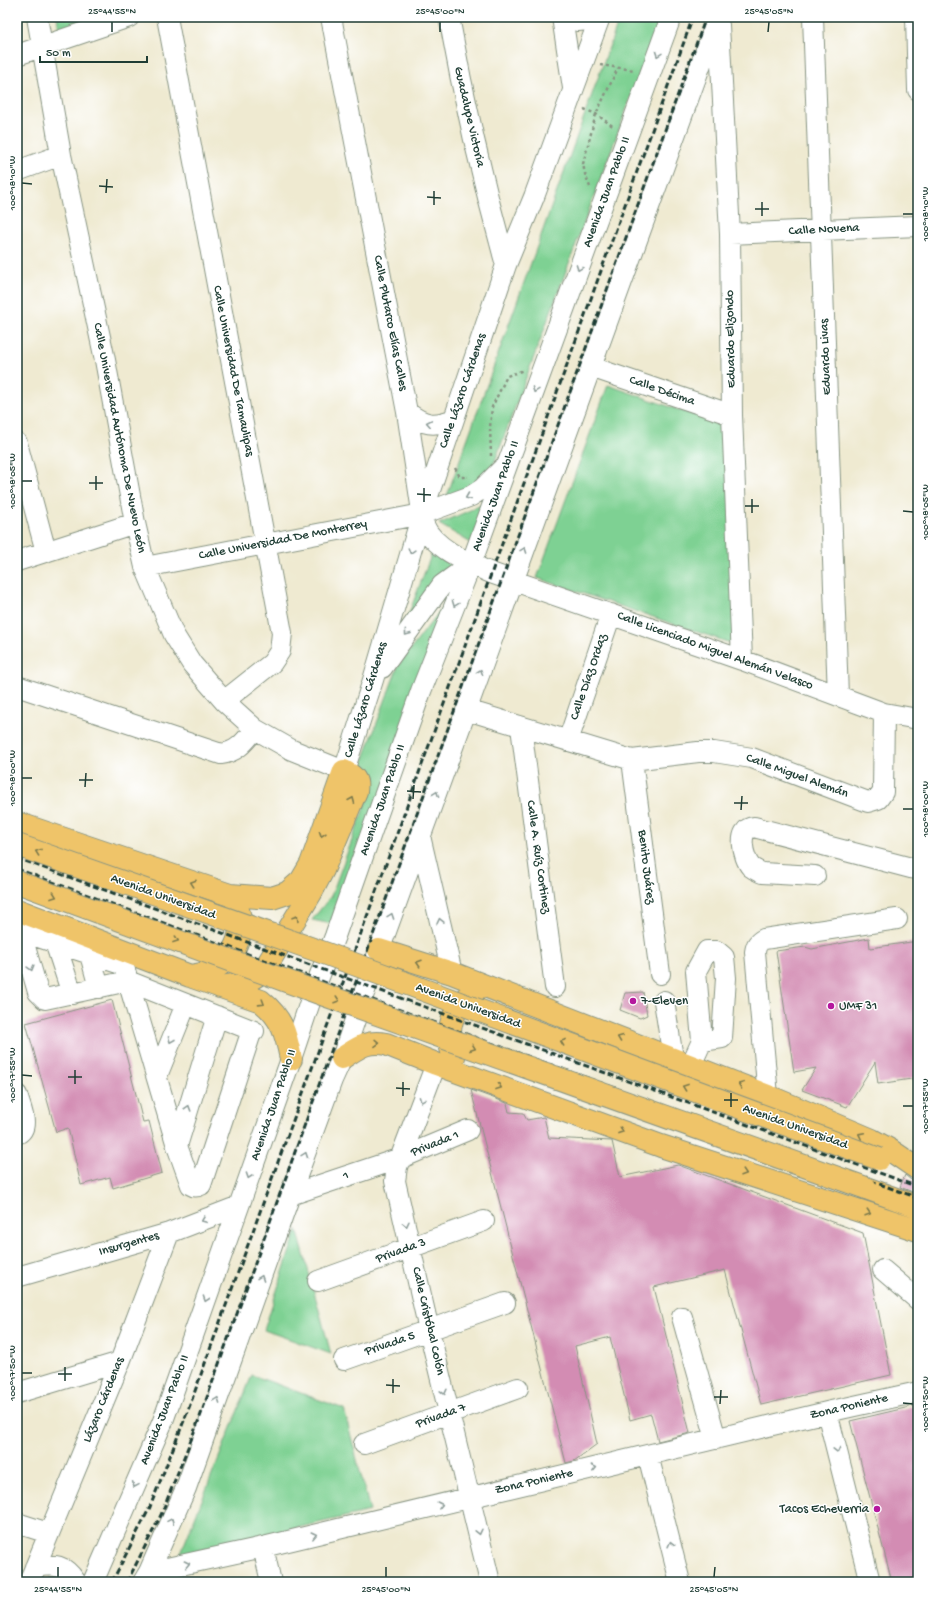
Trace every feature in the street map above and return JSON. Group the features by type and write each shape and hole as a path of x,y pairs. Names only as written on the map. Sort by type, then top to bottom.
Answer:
{"highway":[{"path":"17,823 230,895 272,898 287,893 301,882 312,864 344,771 353,775 356,779 356,791 323,870 311,893 262,970 248,981 220,987"},
{"name":"Avenida Universidad","path":"17,845 327,954 879,1159 918,1171"},
{"path":"17,882 327,996 918,1207"},
{"path":"190,976 205,973 222,964 234,951 240,931 240,916 230,895"},
{"path":"18,920 49,922 124,965 190,976 261,1002 271,1009 279,1019 284,1029 291,1059"},
{"path":"379,950 452,973 768,1096 872,1140 890,1150 918,1171"},
{"path":"464,1074 454,1059 450,1042 451,1024 458,1008 470,994 486,986"},
{"path":"342,1058 363,1045 378,1042 386,1044 436,1064 661,1146 918,1230"}],"street":[{"name":"Calle Universidad Autónoma De Nuevo León","path":"37,17 61,155 105,360 134,523 144,567 174,635 192,664 224,701 255,729 292,750 344,771"},
{"path":"17,55 129,17"},
{"name":"Calle Universidad De Tamaulipas","path":"167,17 282,633 280,651 272,663 224,701"},
{"name":"Calle Plutarco Elías Calles","path":"331,17 407,412 424,525 430,537 440,545 471,564 513,581"},
{"name":"Guadalupe Victoria","path":"449,17 464,98 492,217 506,265"},
{"path":"562,17 571,97"},
{"path":"567,17 578,21 600,18"},
{"name":"Avenida Juan Pablo II","path":"93,1582 163,1421 314,990 335,936 421,691 471,564 671,17"},
{"path":"146,1577 186,1488 290,1194 329,1087 342,1058 420,836 718,17"},
{"name":"Eduardo Elizondo","path":"718,17 730,234 732,415 742,660"},
{"name":"Eduardo Livas","path":"813,17 838,696"},
{"path":"916,17 918,90"},
{"name":"Calle Lázaro Cárdenas","path":"344,771 373,680 422,514 506,265 534,197 600,18"},
{"path":"17,172 61,155"},
{"path":"492,217 521,227"},
{"name":"Calle Novena","path":"730,234 918,226"},
{"name":"Calle Décima","path":"591,367 732,415"},
{"path":"407,412 418,420 426,423 440,424 454,419"},
{"path":"17,444 46,552"},
{"name":"Calle Universidad De Monterrey","path":"144,567 422,514 471,496 482,489 510,457"},
{"path":"17,561 134,523"},
{"path":"373,680 442,585 471,564"},
{"name":"Calle Licenciado Miguel Alemán Velasco","path":"513,581 742,660 884,713 918,716"},
{"name":"Calle Díaz Ordaz","path":"568,740 611,614"},
{"path":"17,686 221,754 234,751 240,747 255,729"},
{"name":"Calle Miguel Alemán","path":"467,710 632,760 698,752 736,754 752,758 868,802 878,799 883,792 884,713"},
{"name":"Calle A. Ruíz Cortinez","path":"521,727 555,987"},
{"name":"Benito Juárez","path":"632,760 660,974"},
{"path":"815,876 762,873 756,871 750,866 746,858 743,838 744,832 750,827 754,827 918,869"},
{"path":"420,836 452,973"},
{"path":"768,1096 755,952 759,942 764,939 897,919"},
{"path":"18,920 55,942 87,945 99,988"},
{"path":"18,920 40,996 47,1000 99,988 124,965"},
{"path":"49,922 72,994"},
{"path":"124,965 186,1004 254,1031 249,1041 200,1185 198,1187 191,1185 177,1146 124,965"},
{"path":"664,1001 682,1062 702,1041"},
{"path":"156,1076 186,1004"},
{"path":"177,1146 217,1016"},
{"name":"Calle Cristóbal Colón","path":"436,1064 397,1167 395,1181 429,1330 490,1582"},
{"path":"17,1095 25,1126 22,1131 17,1134"},
{"name":"Privada 1","path":"401,1158 468,1130"},
{"name":"1","path":"290,1194 401,1158"},
{"name":"Insurgentes","path":"17,1277 169,1233 238,1206"},
{"name":"Privada 3","path":"318,1281 484,1221"},
{"name":"Lázaro Cárdenas","path":"32,1574 120,1362 169,1233"},
{"path":"883,1270 918,1300"},
{"name":"Privada 5","path":"344,1360 505,1303"},
{"path":"682,1317 716,1439"},
{"path":"17,1393 120,1362"},
{"name":"Privada 7","path":"364,1444 518,1388"},
{"name":"Zona Poniente","path":"146,1577 470,1497 827,1412 918,1392"},
{"path":"827,1412 870,1582"},
{"path":"648,1455 680,1582"},
{"path":"17,1523 48,1533"},
{"path":"263,1547 272,1582"},
{"path":"32,1574 48,1565 64,1568 76,1582"}],"path":[{"path":"583,63 651,73"},
{"path":"591,191 583,164 596,114 618,68"},
{"path":"571,97 612,126 626,140"},
{"path":"510,457 490,456 492,407 507,376 523,371 527,367"},
{"path":"446,444 460,477 471,476"},
{"path":"917,1078 918,1084"}],"green space":[{"path":"57,17 95,17 59,30"},
{"path":"620,17 661,17 486,485 445,501"},
{"path":"608,385 728,427 739,646 537,578"},
{"path":"486,503 471,543 439,524"},
{"path":"432,553 452,565 396,647"},
{"path":"451,596 337,925 312,920 331,896 376,776 361,766 398,666"},
{"path":"297,1229 331,1354 264,1330"},
{"path":"252,1375 344,1409 370,1511 180,1555"}],"building":[{"name":"UMF 31","path":"869,938 870,948 918,941 918,1078 878,1084 875,1062 847,1107 802,1090 816,1068 794,1072 776,951 805,947 812,949"},
{"name":"7-Eleven","path":"643,992 647,1015 640,1018 620,1010 625,993"},
{"path":"112,1000 143,1122 149,1121 162,1173 113,1188 110,1177 81,1185 68,1128 56,1132 26,1023"},
{"path":"471,1090 507,1103 509,1112 523,1113 527,1120 544,1117 549,1138 612,1141 620,1177 678,1165 863,1233 891,1375 761,1405 725,1270 654,1287 690,1433 658,1441 651,1414 630,1420 610,1337 575,1346 597,1444 574,1461 566,1463"},
{"path":"905,1175 911,1180 918,1181 918,1194 900,1187"},
{"path":"918,1405 918,1582 892,1582 850,1421"}],"railway":[{"path":"112,1582 150,1507 187,1413 693,17"},
{"path":"127,1582 161,1515 200,1417 706,17"},
{"path":"17,858 918,1187"},
{"path":"17,869 918,1198"}],"place":[{"name":"7-Eleven","path":"633,1001"},
{"name":"UMF 31","path":"831,1006"},
{"name":"Tacos Echeverria","path":"877,1509"}]}
